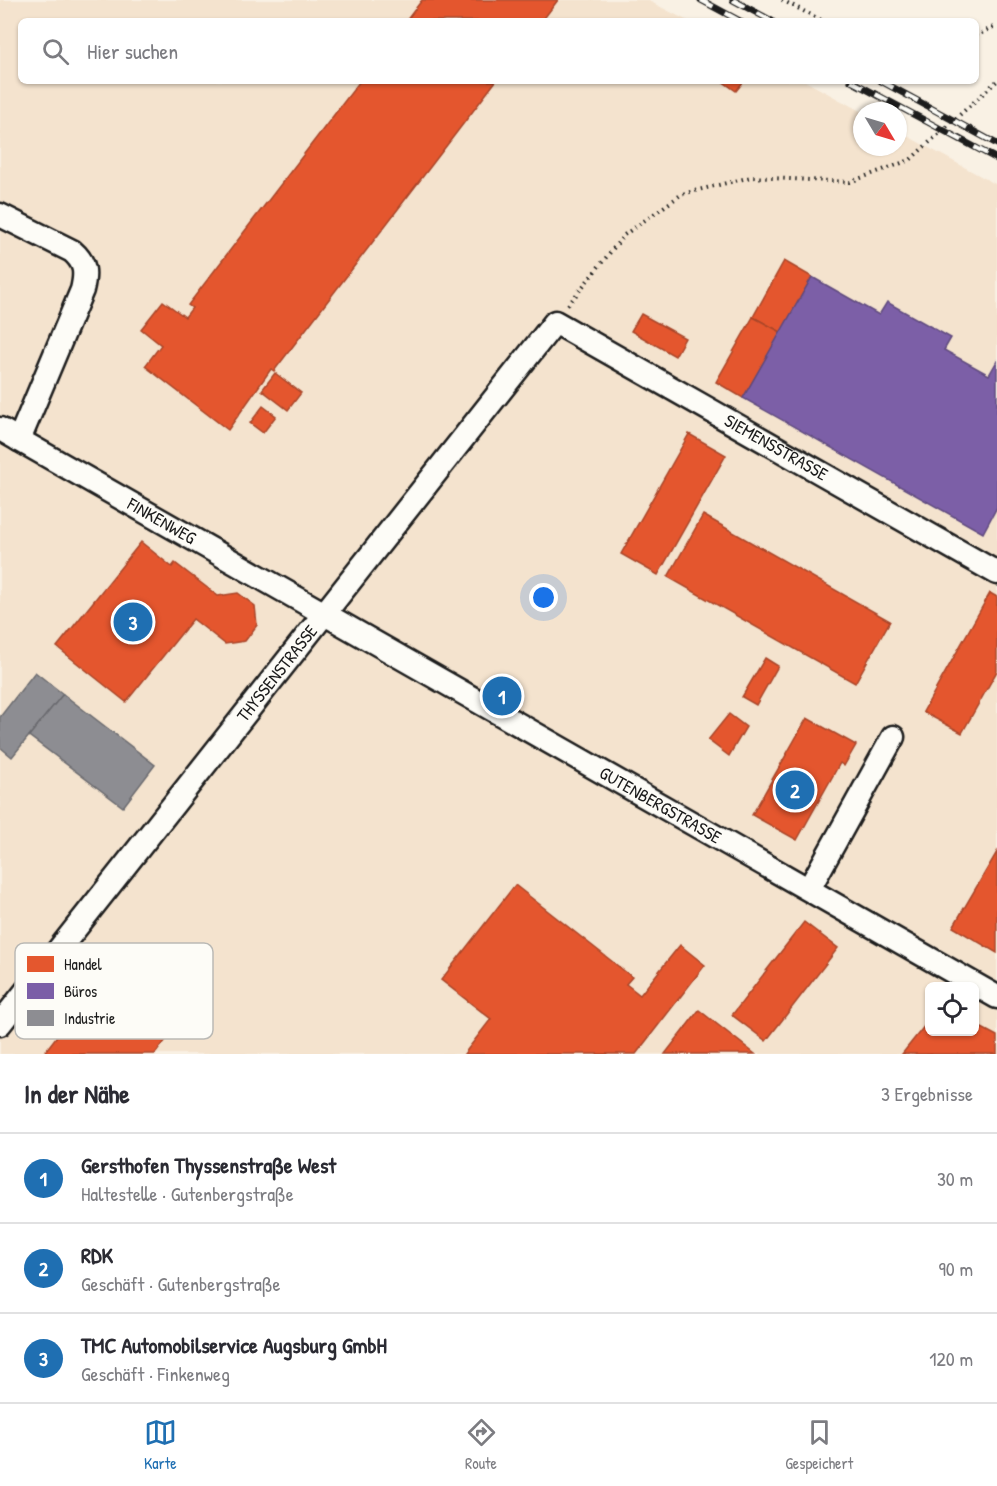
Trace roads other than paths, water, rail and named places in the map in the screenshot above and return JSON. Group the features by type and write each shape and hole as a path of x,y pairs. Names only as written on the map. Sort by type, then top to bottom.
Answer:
{"street":[{"path":"0,215 72,251 81,259 85,268 82,290 10,434"},
{"name":"SIEMENSSTRASSE","path":"555,322 997,573"},
{"name":"THYSSENSTRASSE","path":"64,943 555,322"},
{"name":"FINKENWEG","path":"10,434 63,473 323,613"},
{"name":"GUTENBERGSTRASSE","path":"323,613 997,997"},
{"path":"809,889 893,737"},
{"name":"THYSSENSTRASSE","path":"0,1024 15,1005"}],"railway":[{"path":"701,0 734,18"},
{"path":"733,0 766,18"},
{"path":"857,84 997,159"},
{"path":"887,84 997,144"}],"place":[{"name":"TMC Automobilservice Augsburg GmbH","path":"133,622"},
{"name":"Gersthofen Thyssenstraße West","path":"502,696"},
{"name":"RDK","path":"795,790"}]}
